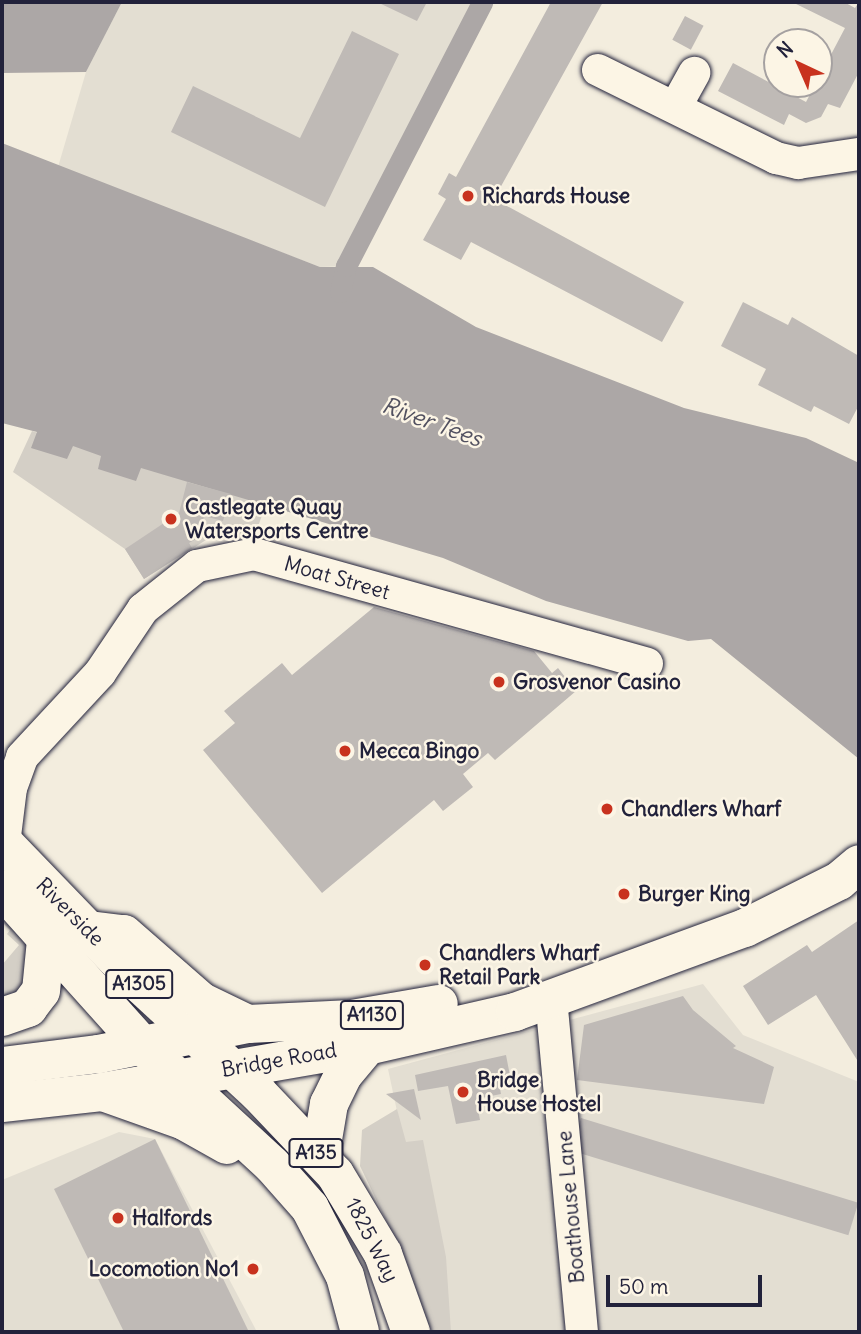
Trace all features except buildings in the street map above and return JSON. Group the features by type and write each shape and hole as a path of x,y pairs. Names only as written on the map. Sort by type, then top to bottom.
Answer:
{"main road":[{"name":"Riverside","path":"3,843 230,1068"},
{"name":"Bridge Road","path":"2,1104 101,1092 367,1046 515,1012 745,928 839,881 859,864"},
{"name":"Riverside","path":"2,890 142,1045 178,1079"},
{"name":"A1130","path":"89,930 124,934 140,943 202,1002 248,1024"},
{"path":"2,1017 28,1008 41,991 46,940"},
{"name":"Bridge Road","path":"2,1066 142,1045 248,1024 352,1019 495,994 551,998"},
{"name":"A135","path":"320,1157 329,1104 343,1075 367,1046"},
{"name":"1825 Way","path":"230,1068 320,1157 357,1205 383,1254 411,1332"},
{"name":"1825 Way","path":"178,1079 272,1165 316,1218 345,1276 360,1332"},
{"path":"101,1092 184,1121 272,1165"},
{"path":"2,1127 47,1097"}],"street":[{"path":"598,70 676,106 776,158 798,163 859,154"},
{"path":"676,106 694,73"},
{"name":"Moat Street","path":"3,843 12,759 100,673 143,609 197,566 254,554 647,664"},
{"name":"Boathouse Lane","path":"551,998 582,1332"}],"shaded area":[{"path":"122,2 477,2 346,266 320,267 58,167 86,72"},
{"name":"Castlegate Quay Watersports Centre","path":"32,431 266,504 255,535 206,540 144,579 125,549 13,472"},
{"path":"2,911 31,949 30,982 2,1004 2,965 19,945 7,934 10,930 2,922"},
{"path":"703,984 743,1035 859,1082 859,1332 444,1332 388,1069"},
{"path":"397,1109 406,1142 423,1140 446,1257 451,1332 424,1332 408,1266 360,1166 362,1130"},
{"path":"119,1132 155,1139 257,1332 2,1332 2,1180"}],"water":[{"path":"2,2 122,2 86,72 2,73"},
{"name":"River Tees","path":"2,143 320,267 373,267 476,327 684,408 806,438 857,462 859,759 711,639 688,641 546,601 443,558 141,468 136,481 98,469 101,456 73,446 67,459 31,448 37,432 2,423"}],"waterway":[{"path":"340,292 346,266 482,2"}],"place":[{"name":"Richards House","path":"468,196"},
{"name":"Castlegate Quay Watersports Centre","path":"171,519"},
{"name":"Grosvenor Casino","path":"499,682"},
{"name":"Mecca Bingo","path":"345,751"},
{"name":"Chandlers Wharf","path":"607,809"},
{"name":"Burger King","path":"624,894"},
{"name":"Chandlers Wharf Retail Park","path":"425,965"},
{"name":"Bridge House Hostel","path":"463,1092"},
{"name":"Halfords","path":"118,1218"},
{"name":"Locomotion No1","path":"253,1269"}]}
